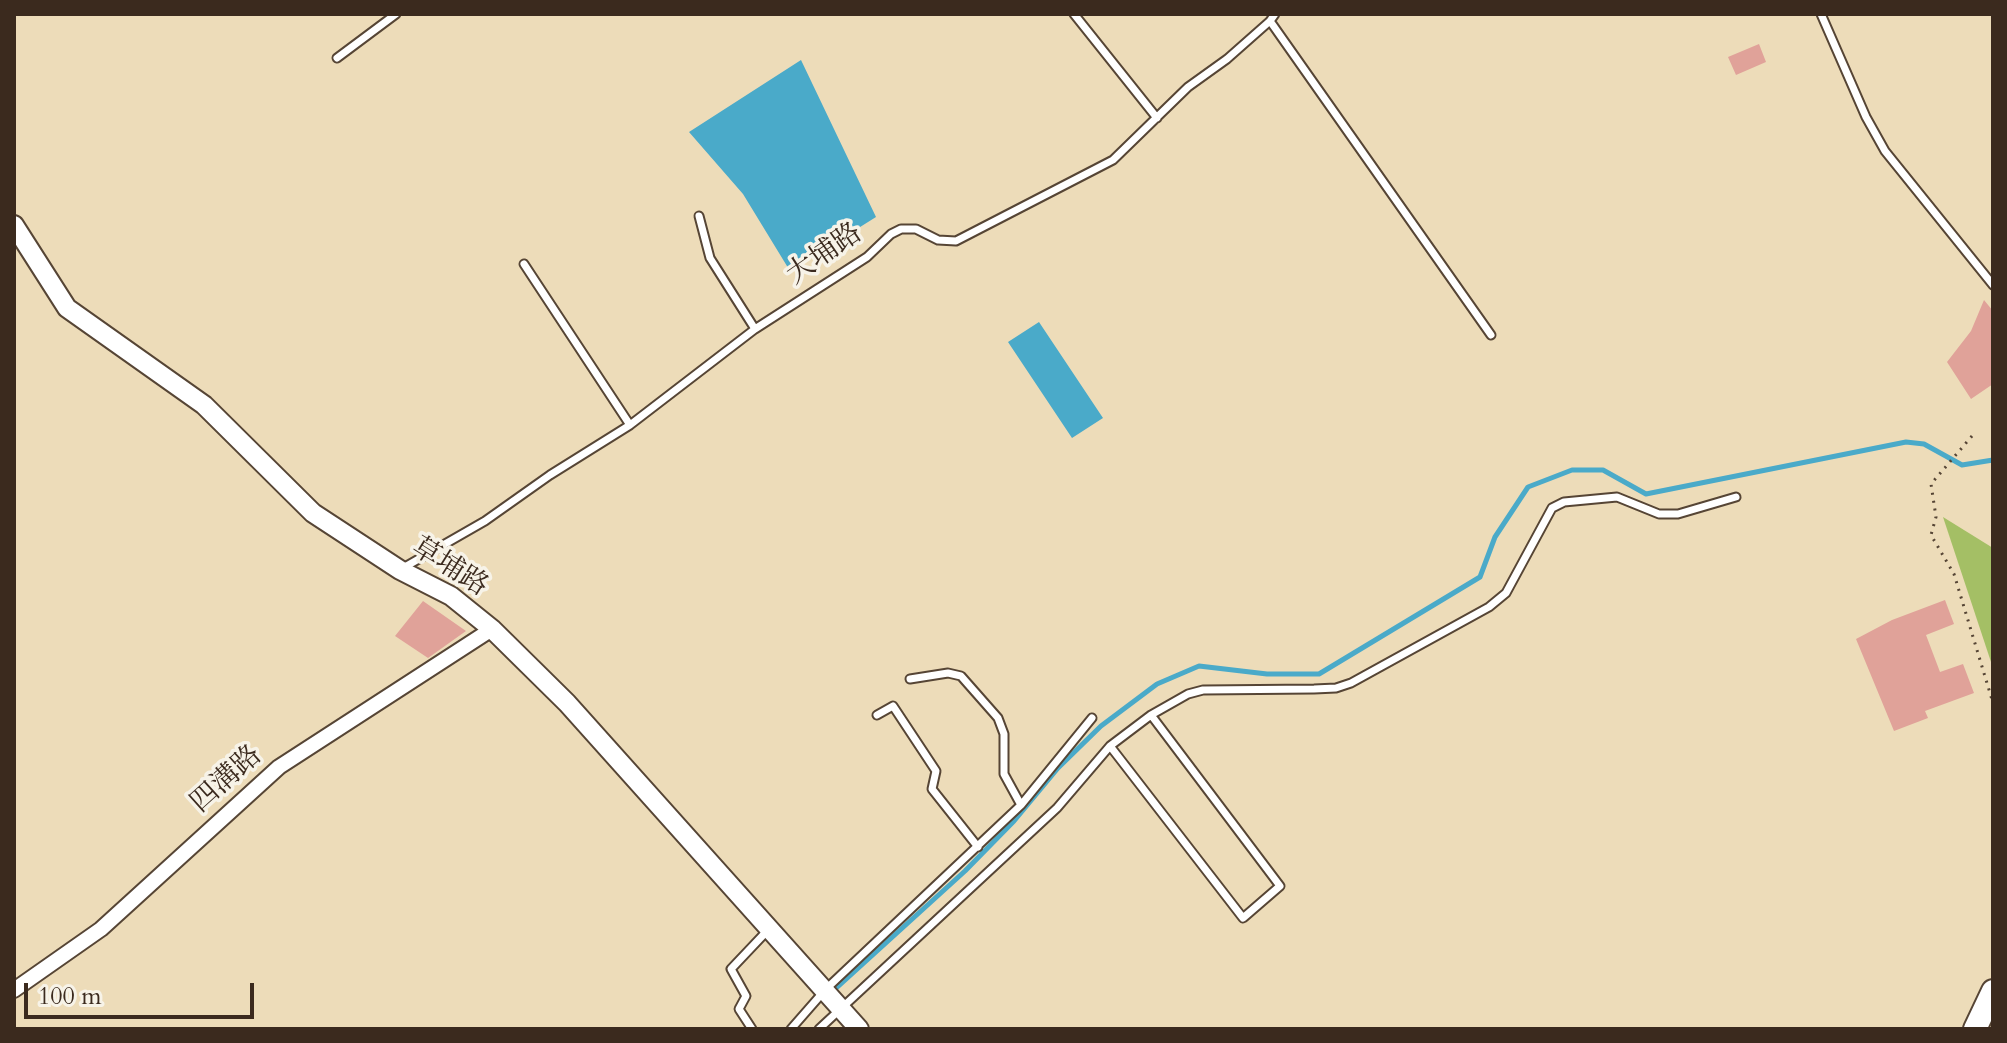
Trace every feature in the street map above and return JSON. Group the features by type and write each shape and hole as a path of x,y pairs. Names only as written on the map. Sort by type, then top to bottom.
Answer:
{"main road":[{"path":"1975,1029 1993,991"}],"street":[{"name":"草埔路","path":"14,225 67,308 204,405 313,513 400,570 451,596 492,629 567,703 859,1029"},
{"name":"四溝路","path":"14,990 101,929 279,767 492,629"}],"lane":[{"path":"337,58 396,14"},
{"path":"1074,14 1157,118"},
{"path":"1821,14 1866,117 1885,151 1993,285"},
{"path":"1273,18 1491,335"},
{"name":"大埔路","path":"400,570 485,521 550,475 630,425 755,329 867,257 891,234 901,229 916,229 938,240 956,241 1113,160 1188,87 1227,59 1273,18"},
{"path":"699,216 710,258 755,329"},
{"path":"524,264 630,425"},
{"path":"819,1029 1057,808 1110,746 1151,715 1188,694 1203,690 1336,688 1351,683 1506,593 1552,508 1564,502 1617,497 1659,514 1678,514 1736,497"},
{"path":"910,679 948,673 961,676 970,686 998,718 1004,734 1004,774 1021,805"},
{"path":"877,715 893,706 936,771 932,789 978,847"},
{"path":"1110,746 1243,918 1280,886 1151,715"},
{"path":"791,1029 826,989 1021,805 1092,718"},
{"path":"752,1029 739,1009 746,996 731,969 770,928"}],"path":[{"path":"1972,436 1931,484 1936,517 1931,535 1954,574 1993,703"}],"green space":[{"path":"1943,517 1993,548 1993,668"}],"water":[{"path":"801,60 876,217 790,271 743,194 689,132"},
{"path":"1039,322 1103,418 1072,438 1008,342"}],"building":[{"path":"1759,44 1766,62 1736,75 1728,57"},
{"path":"1984,300 1993,311 1993,384 1971,399 1947,362 1971,331"},
{"path":"1945,600 1954,624 1926,635 1940,672 1963,664 1974,693 1925,711 1928,718 1894,731 1856,639 1892,620"},
{"path":"423,601 466,631 428,658 395,636"}],"waterway":[{"path":"833,991 965,871 1014,821 1058,768 1101,726 1157,684 1199,666 1267,674 1319,674 1480,577 1495,537 1528,487 1572,470 1603,470 1646,494 1906,442 1924,444 1962,465 1993,460"}]}
